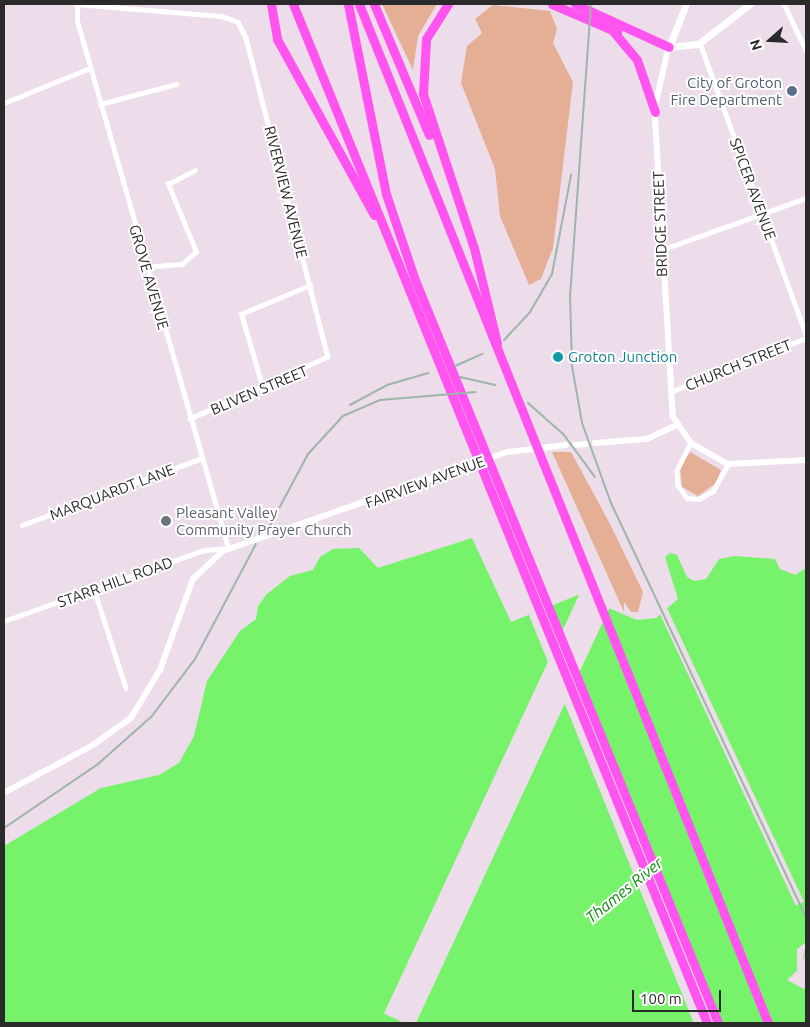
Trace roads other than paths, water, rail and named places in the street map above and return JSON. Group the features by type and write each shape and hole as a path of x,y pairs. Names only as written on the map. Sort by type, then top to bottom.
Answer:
{"highway":[{"path":"271,4 277,40 366,203 382,224"},
{"path":"293,4 405,284 707,1023"},
{"path":"348,4 386,194 415,280 718,1023"},
{"path":"359,4 459,262 768,1023"},
{"path":"374,4 460,212"},
{"path":"448,4 427,36 421,82 427,114 476,255 510,388"},
{"path":"552,4 574,8 609,26 626,30 669,47"},
{"path":"609,26 637,60 655,112"}],"main road":[{"name":"BRIDGE STREET","path":"669,47 686,4"},
{"path":"669,47 700,43 750,4"}],"street":[{"path":"77,4 173,10 172,4"},
{"name":"GROVE AVENUE","path":"77,4 76,17 90,68 228,548"},
{"path":"784,4 806,50"},
{"name":"RIVERVIEW AVENUE","path":"173,10 221,16 241,26 310,284 327,358"},
{"name":"SPICER AVENUE","path":"700,43 806,334"},
{"name":"BRIDGE STREET","path":"669,47 655,112 669,392 677,425 691,443 728,464"},
{"path":"4,102 90,68"},
{"path":"100,104 176,84"},
{"path":"146,267 182,264 196,252 168,184 195,170"},
{"path":"662,250 806,198"},
{"path":"263,389 241,314 310,284"},
{"name":"CHURCH STREET","path":"669,392 806,338"},
{"name":"BLIVEN STREET","path":"190,419 263,389 327,358"},
{"path":"595,443 648,439 677,425"},
{"path":"691,443 677,471 678,485 687,498 700,499 713,491 728,464 806,460"},
{"path":"575,445 586,444"},
{"name":"FAIRVIEW AVENUE","path":"228,548 508,452 566,445"},
{"name":"MARQUARDT LANE","path":"22,525 202,458"},
{"name":"STARR HILL ROAD","path":"4,622 211,548 228,548"},
{"path":"4,793 93,744 131,718 160,670 193,579 228,548"},
{"path":"94,589 126,688"}],"water":[{"name":"Thames River","path":"472,538 511,622 578,595 637,620 656,618 678,599 665,557 670,553 677,555 687,577 694,581 706,579 719,559 735,556 775,559 780,569 795,575 806,568 806,953 798,973 787,980 806,990 806,1023 4,1023 4,846 101,788 159,775 179,763 194,736 207,681 240,631 256,619 258,606 267,594 290,576 313,570 320,557 333,549 359,548 378,568"}],"railway":[{"path":"591,4 570,294 572,366 582,423 611,503 806,917"},
{"path":"504,340 530,312 552,274 571,175"},
{"path":"455,366 482,354"},
{"path":"350,405 387,385 428,373"},
{"path":"460,377 495,385"},
{"path":"268,529 308,454 343,416 380,400 476,392"},
{"path":"528,403 564,435 595,477"},
{"path":"4,828 98,764 152,716 195,659 256,544"}],"place":[{"name":"City of Groton Fire Department","path":"792,91"},
{"name":"Groton Junction","path":"558,357"},
{"name":"Pleasant Valley Community Prayer Church","path":"166,521"}]}
